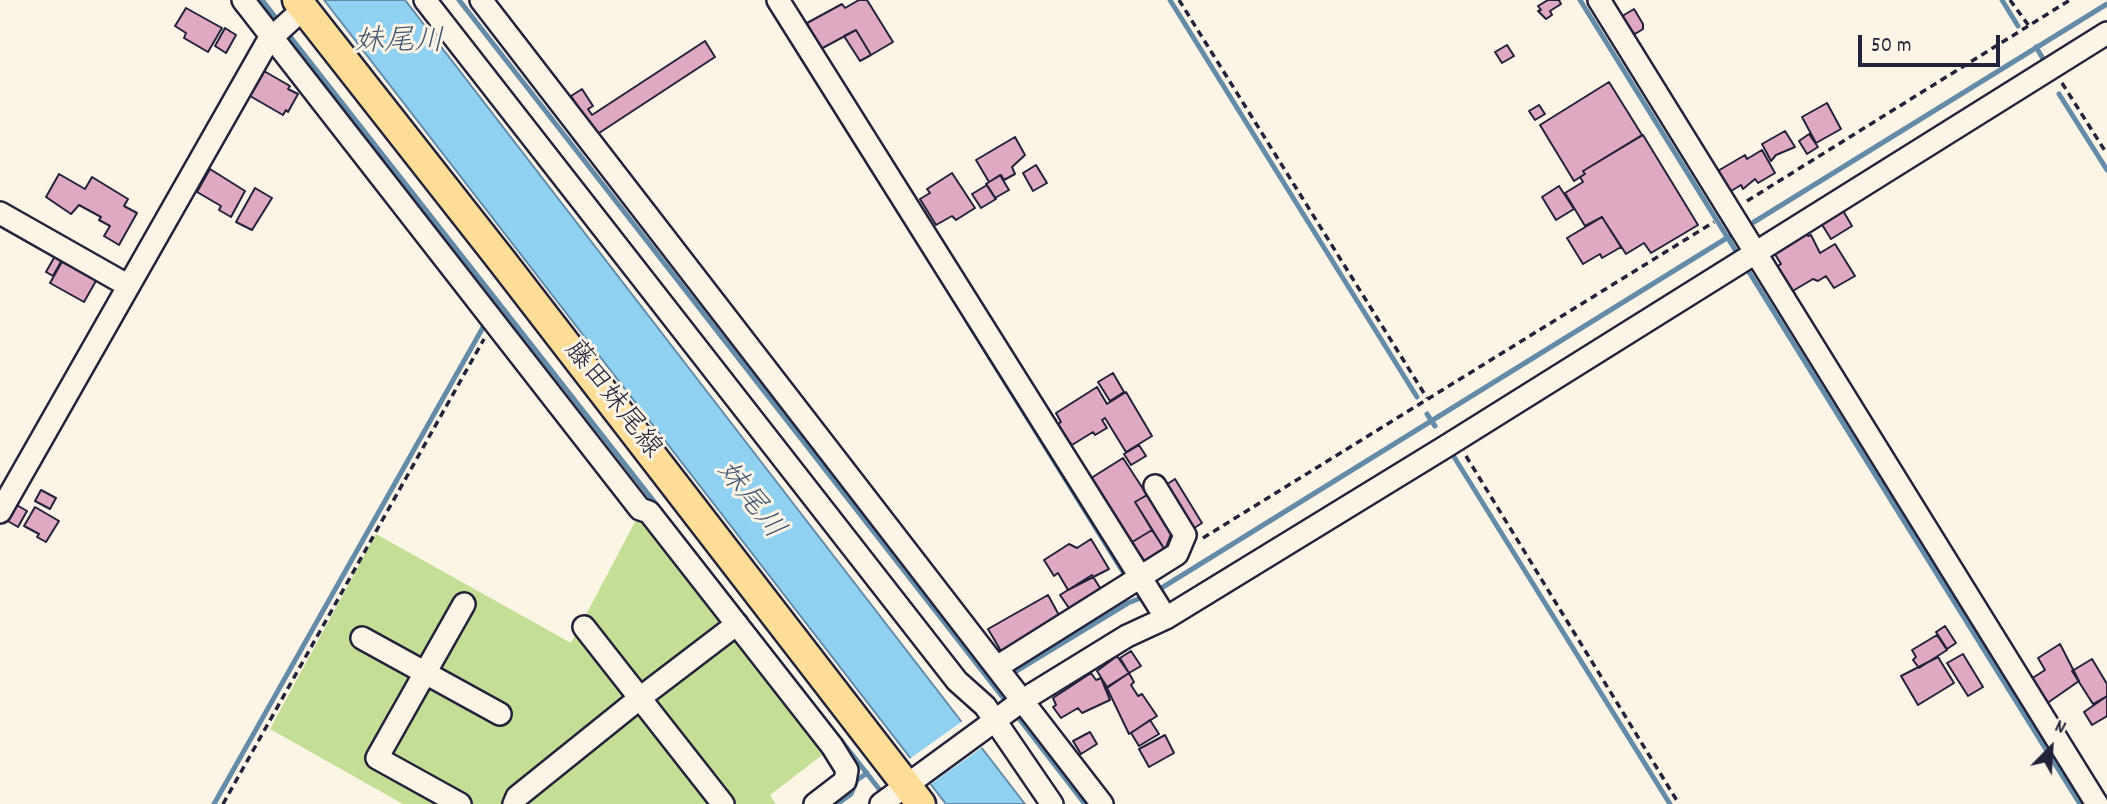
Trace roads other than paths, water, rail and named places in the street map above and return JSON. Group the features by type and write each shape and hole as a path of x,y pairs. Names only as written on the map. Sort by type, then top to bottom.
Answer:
{"main road":[{"name":"藤田妹尾線","path":"287,19 502,261 900,795"}],"street":[{"path":"243,0 287,19 493,320 640,509 649,512 832,746 847,770 845,782 815,804"},
{"path":"425,0 957,681 985,706 1005,713 1102,804"},
{"path":"481,0 998,667 1005,713 1052,804"},
{"path":"778,0 1146,593"},
{"path":"1599,0 1731,211 1748,258 2097,804"},
{"path":"0,512 127,285 287,19"},
{"path":"998,667 1455,440 2107,33"},
{"path":"0,213 127,285"},
{"path":"900,795 1005,713 1127,636 1146,593 1177,554 1185,535 1155,486"},
{"path":"460,804 377,758 464,604"},
{"path":"514,804 517,797 737,624"},
{"path":"584,627 723,804"},
{"path":"362,638 500,714"}],"water":[{"name":"妹尾川","path":"324,0 405,0 1025,804 946,804"}],"waterway":[{"path":"262,0 279,22"},
{"path":"459,0 1008,704"},
{"path":"1170,0 1417,397"},
{"path":"1580,0 1739,256"},
{"path":"2002,0 2018,26"},
{"path":"1754,222 2107,4"},
{"path":"285,30 883,794"},
{"path":"2036,47 2045,62"},
{"path":"2059,94 2107,170"},
{"path":"1155,592 1730,236"},
{"path":"1744,264 2080,804"},
{"path":"967,321 1128,580"},
{"path":"214,804 486,322"},
{"path":"1427,414 1435,426"},
{"path":"1451,452 1670,804"},
{"path":"1013,673 1128,603 1146,596"},
{"path":"1014,712 1085,804"},
{"path":"837,804 851,794 857,780 867,773"}]}
